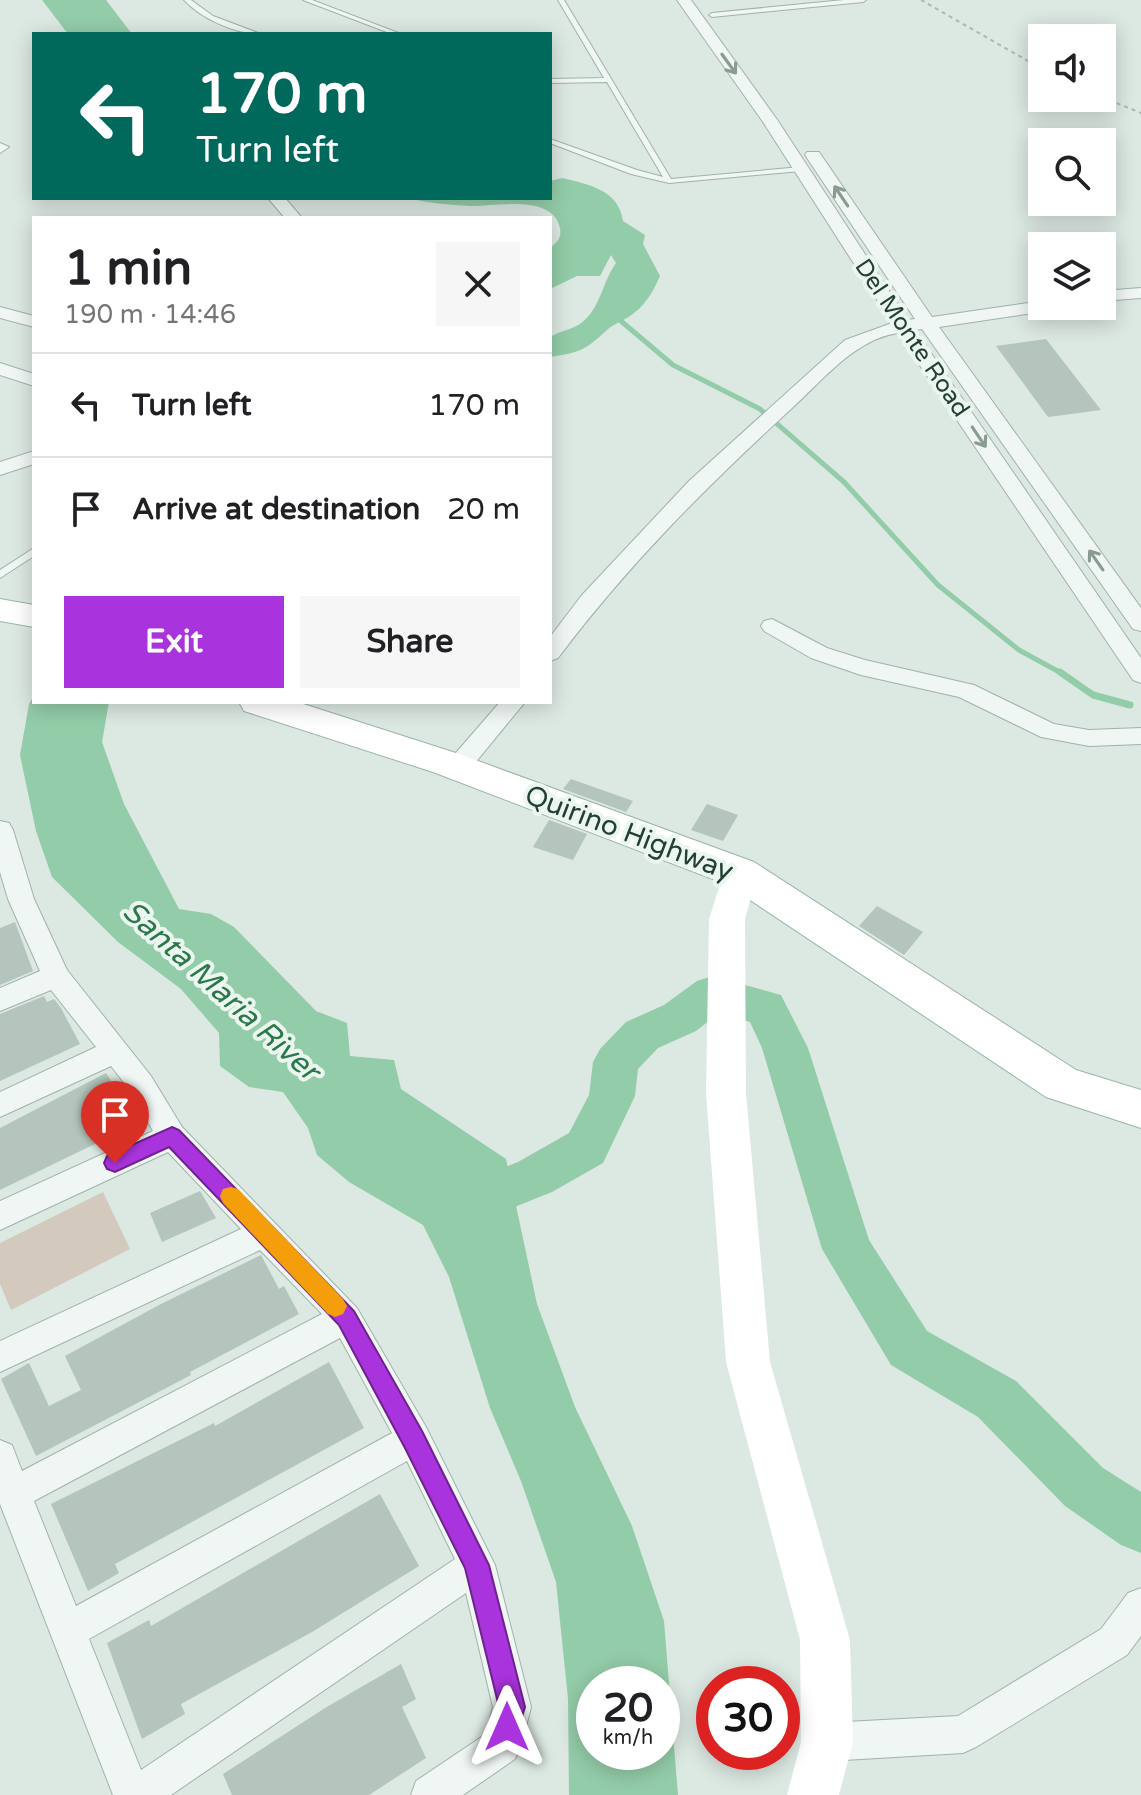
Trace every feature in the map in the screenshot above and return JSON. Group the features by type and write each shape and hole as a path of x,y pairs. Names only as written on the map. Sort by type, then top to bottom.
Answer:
{"main road":[{"path":"0,610 32,616"},
{"name":"Quirino Highway","path":"271,707 457,768 740,873 1062,1084 1141,1109"}],"street":[{"name":"Del Monte Road","path":"684,0 1141,675"},
{"name":"Del Monte Road","path":"702,0 1141,624"},
{"path":"801,169 821,167"},
{"path":"278,200 291,216"},
{"path":"1116,295 1141,293"},
{"path":"552,650 590,600 696,485 852,344 879,331 903,326 1028,309"},
{"path":"0,312 32,321"},
{"path":"17,374 32,360"},
{"path":"0,469 32,458"},
{"path":"772,626 819,653 861,667 966,691 1049,731 1089,738 1141,736"},
{"path":"457,768 505,705"},
{"path":"0,830 11,903 56,976 141,1084 172,1136 346,1318 414,1439 477,1565 512,1707 502,1746 430,1795"},
{"path":"740,873 727,919 726,1093 748,1362 825,1640 827,1742 813,1795"},
{"path":"0,1000 56,976"},
{"path":"0,1105 114,1052"},
{"path":"0,1216 172,1136"},
{"path":"0,1357 266,1232"},
{"path":"13,1494 346,1318"},
{"path":"69,1630 414,1439"},
{"path":"0,1457 132,1795"},
{"path":"138,1795 477,1565"},
{"path":"827,1742 963,1734 1114,1642 1141,1606"}],"lane":[{"path":"187,0 194,8 217,20 252,32"},
{"path":"306,0 393,32"},
{"path":"561,0 669,181"},
{"path":"712,15 863,0"},
{"path":"552,81 608,80"},
{"path":"552,142 634,172 669,181 801,169"},
{"path":"0,575 32,552"}],"path":[{"path":"921,0 1028,61"},
{"path":"1116,103 1141,113"}],"shaded area":[{"path":"103,1192 130,1249 11,1310 0,1284 0,1243"}],"water":[{"path":"42,0 106,0 130,32 66,32"},
{"path":"562,178 592,186 609,195 620,210 623,221 645,235 643,244 660,276 646,301 631,315 582,350 552,357 552,336 580,324 593,311 616,263 611,255 600,276 577,276 552,288 552,246 558,240 560,228 555,217 546,210 521,204 462,206 420,200 552,200 552,180"},
{"name":"Santa Maria River","path":"32,699 32,704 109,704 102,742 124,804 179,909 211,914 234,927 316,1011 347,1023 350,1056 394,1060 401,1089 506,1159 537,1304 575,1407 632,1526 664,1621 668,1666 576,1666 576,1770 676,1770 678,1795 569,1795 568,1699 556,1582 521,1481 490,1408 449,1277 423,1225 349,1182 317,1155 308,1128 283,1092 249,1087 220,1066 219,1033 181,989 118,942 52,877 36,831 20,755"}],"building":[{"path":"1046,339 1101,410 1048,417 996,346"},
{"path":"571,779 633,801 626,812 563,789"},
{"path":"707,804 738,815 723,841 691,830"},
{"path":"549,820 587,834 573,860 533,847"},
{"path":"877,906 923,932 904,955 859,926"},
{"path":"15,922 33,971 0,985 0,928"},
{"path":"44,996 47,1002 54,999 61,1008 80,1044 0,1081 0,1014"},
{"path":"106,1073 119,1093 116,1095 132,1126 0,1190 0,1128"},
{"path":"200,1191 216,1218 162,1242 150,1213"},
{"path":"261,1255 279,1289 284,1286 299,1314 36,1456 1,1379 29,1363 49,1406 81,1390 65,1356"},
{"path":"329,1362 364,1428 115,1564 119,1573 88,1591 51,1504 214,1423 215,1426"},
{"path":"380,1494 419,1566 312,1632 181,1704 185,1714 142,1739 107,1643 149,1620 151,1626"},
{"path":"401,1664 416,1699 402,1707 426,1758 369,1795 232,1795 223,1774 325,1708"}],"waterway":[{"path":"615,316 673,365 760,409 844,482 938,585 1019,650 1062,674"},
{"path":"1062,674 1093,695 1130,705"},
{"path":"479,1223 500,1191 535,1177 586,1148 612,1096 616,1062 642,1035 680,1018 713,994 765,1008 785,1048 847,1249 909,1348 997,1399 1084,1487 1141,1525"}],"slow traffic":[{"path":"231,1196 335,1306"}],"route":[{"path":"115,1163 172,1136 346,1318 414,1439 477,1565 512,1707 507,1727"}]}
